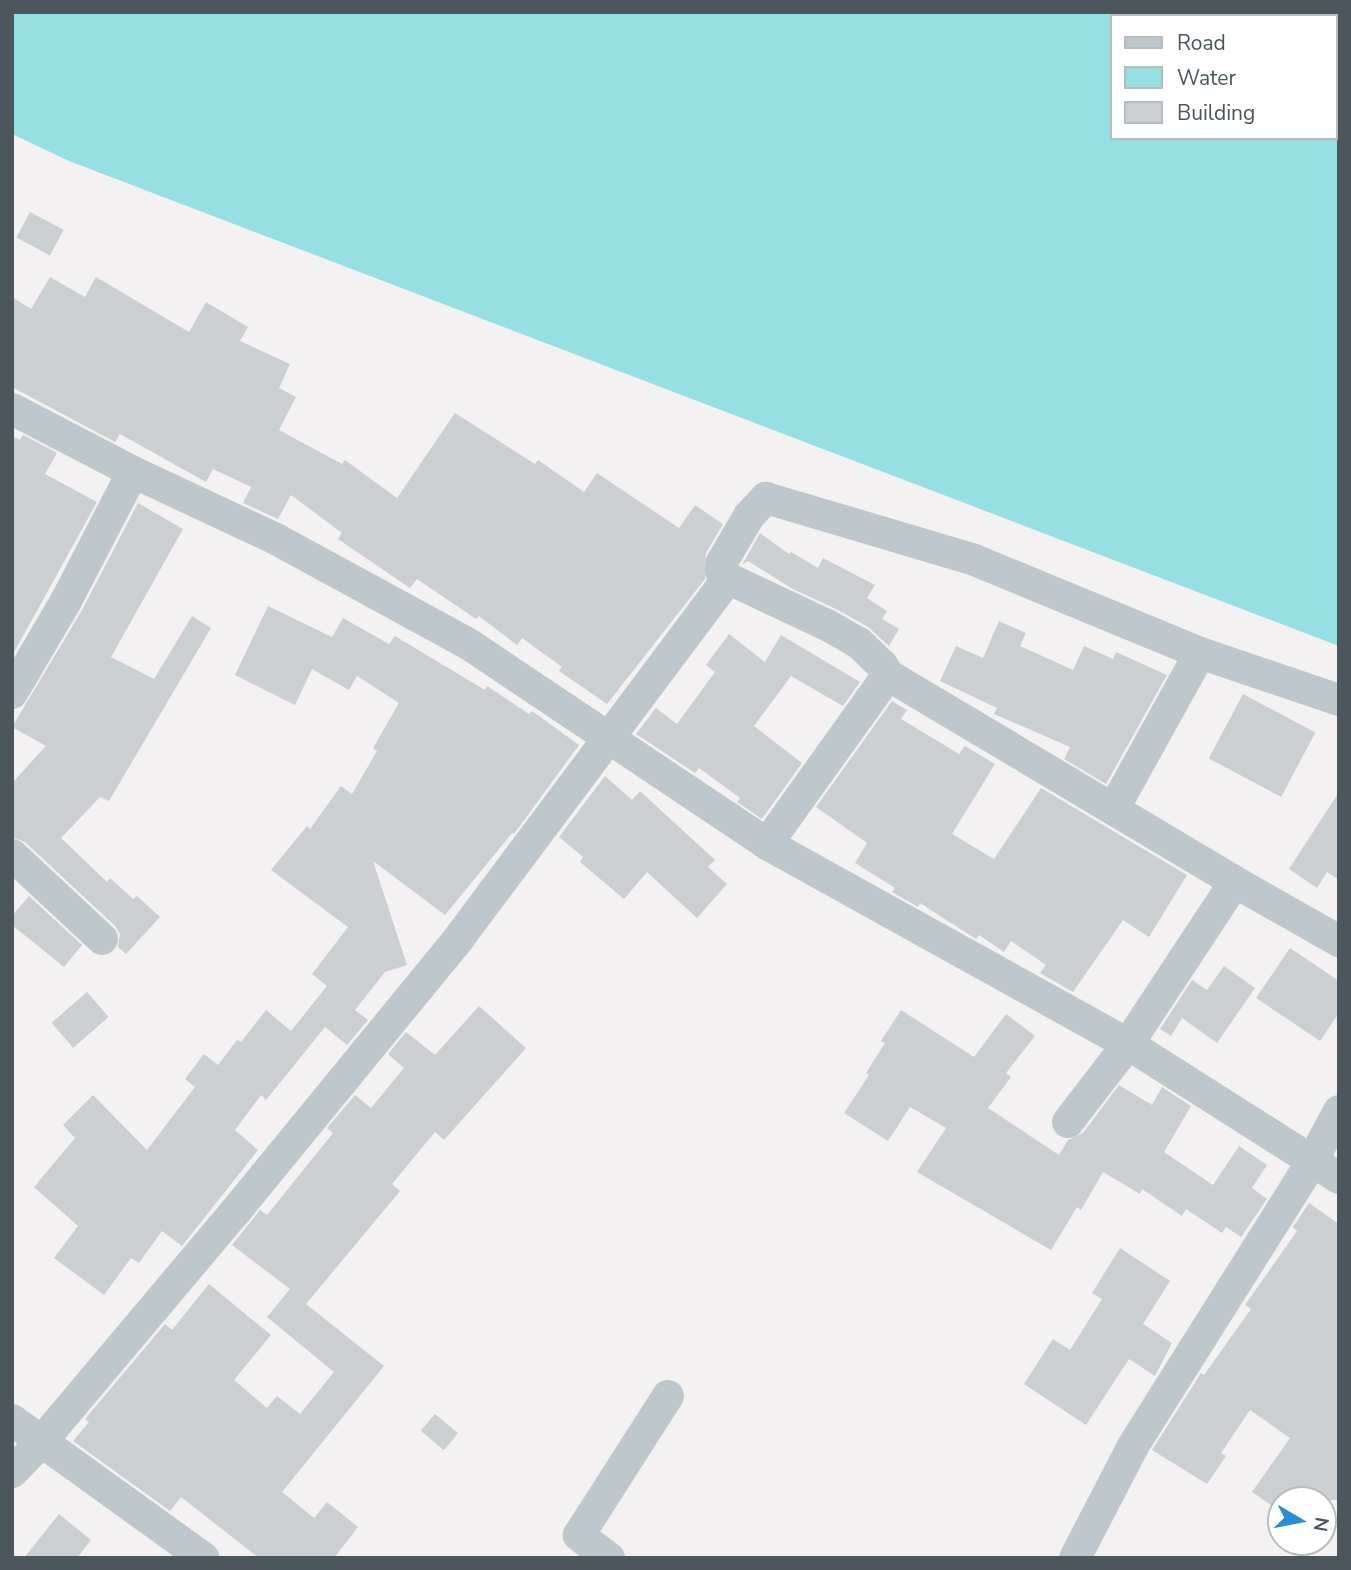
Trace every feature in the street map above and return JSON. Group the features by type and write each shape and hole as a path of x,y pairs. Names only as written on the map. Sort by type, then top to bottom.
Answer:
{"street":[{"path":"12,409 133,472 276,539 467,643 766,844 1128,1044 1311,1163 1339,1178"},
{"path":"12,693 66,601 133,472"},
{"path":"1336,934 1235,883 1114,808 888,675 882,665 859,643 727,578 721,571 722,562 749,516 766,498 972,559 1200,653 1339,700"},
{"path":"12,1472 42,1441 369,1051 459,938 727,578"},
{"path":"1114,808 1200,653"},
{"path":"766,844 888,675"},
{"path":"12,855 102,939"},
{"path":"1068,1122 1128,1044 1235,883"},
{"path":"1075,1558 1133,1446 1311,1163 1339,1111"},
{"path":"609,1558 572,1546 667,1396"},
{"path":"12,1420 170,1537 203,1558"}],"water":[{"path":"12,12 1339,12 1339,646 69,161 12,134"}],"building":[{"path":"30,212 64,230 50,255 16,238"},
{"path":"50,277 85,297 96,277 189,332 206,302 248,327 240,341 290,364 279,388 296,397 279,430 342,464 345,460 397,498 455,413 535,464 538,460 584,492 597,473 679,528 695,505 723,524 706,553 705,579 607,704 559,671 562,667 522,638 517,645 479,616 476,619 417,579 410,588 338,539 342,533 291,495 278,519 243,503 251,487 213,469 206,482 120,434 115,442 12,387 12,297 31,309"},
{"path":"23,435 57,453 45,474 97,502 12,656 12,436 20,440"},
{"path":"138,503 183,529 111,657 154,679 192,616 211,628 109,801 100,797 61,838 107,882 110,878 133,899 137,896 160,917 126,954 118,947 120,934 115,926 25,842 12,837 12,783 46,746 12,727 82,610"},
{"path":"760,533 789,554 791,552 818,568 823,558 875,585 867,598 887,611 882,619 899,629 889,646 868,627 838,610 793,589 748,561 742,565"},
{"path":"268,606 332,637 343,618 389,644 395,636 485,690 487,686 529,714 532,711 579,745 514,834 512,833 445,915 373,861 407,965 385,972 355,1010 368,1020 347,1045 325,1027 266,1100 261,1095 235,1130 258,1150 182,1246 162,1231 139,1263 131,1258 104,1295 54,1258 78,1226 34,1187 75,1138 63,1125 93,1095 147,1150 195,1087 185,1079 204,1054 218,1065 237,1040 241,1042 266,1010 291,1031 327,986 312,974 348,927 271,870 307,826 310,829 341,786 352,794 377,751 373,748 399,703 357,676 349,690 312,669 295,705 235,675"},
{"path":"999,621 1026,633 1020,646 1073,670 1084,646 1113,659 1116,652 1167,675 1106,784 1064,759 1070,747 994,714 997,708 940,681 956,646 983,658"},
{"path":"729,634 765,662 781,635 860,682 843,706 791,676 754,726 802,763 762,819 737,802 740,798 699,768 695,773 636,734 656,708 677,724 715,672 706,665"},
{"path":"1243,694 1315,732 1281,797 1209,758"},
{"path":"892,701 907,710 901,719 959,754 965,746 995,764 952,834 994,859 1041,788 1187,875 1149,937 1123,920 1073,992 1040,973 1046,965 1011,941 1004,952 979,935 976,939 920,903 918,907 892,892 895,888 855,863 867,843 816,807"},
{"path":"605,776 632,800 640,791 715,860 708,867 727,884 697,918 647,872 624,899 580,862 583,857 559,837"},
{"path":"1339,792 1339,880 1327,872 1317,888 1289,869"},
{"path":"29,896 82,945 64,967 12,925 12,916"},
{"path":"1290,948 1339,981 1339,1013 1320,1041 1256,998"},
{"path":"1224,966 1255,988 1217,1043 1182,1018 1171,1036 1160,1029 1192,980 1207,990"},
{"path":"87,992 109,1017 73,1048 52,1023"},
{"path":"479,1006 526,1048 444,1140 435,1132 392,1184 400,1191 306,1304 384,1366 282,1492 314,1518 327,1502 358,1527 334,1558 259,1558 181,1497 170,1511 73,1441 89,1422 85,1419 165,1324 172,1330 209,1284 271,1335 234,1380 267,1408 277,1396 300,1414 334,1372 267,1317 290,1289 232,1245 260,1210 267,1215 333,1133 327,1128 355,1095 371,1108 404,1068 388,1054 406,1032 435,1055"},
{"path":"901,1010 974,1057 1006,1014 1035,1036 1006,1073 1011,1077 988,1108 1059,1155 1068,1140 1083,1133 1119,1085 1152,1105 1162,1087 1191,1106 1164,1152 1213,1185 1239,1146 1267,1165 1252,1188 1267,1199 1241,1237 1226,1227 1222,1233 1186,1209 1182,1216 1142,1189 1140,1194 1103,1172 1081,1210 1077,1207 1051,1250 917,1172 946,1128 910,1107 888,1141 844,1113 869,1075 866,1073 885,1043 881,1041"},
{"path":"1309,1203 1339,1224 1339,1500 1337,1486 1267,1486 1267,1502 1252,1492 1290,1438 1250,1410 1221,1453 1226,1456 1207,1484 1152,1450 1201,1373 1204,1375 1251,1309 1245,1305 1297,1231 1293,1227"},
{"path":"1120,1248 1170,1281 1143,1324 1172,1343 1155,1376 1129,1359 1086,1425 1024,1384 1053,1339 1070,1350 1102,1299 1092,1293"},
{"path":"435,1414 458,1433 444,1450 421,1431"},
{"path":"59,1514 91,1540 77,1558 24,1558"}]}
